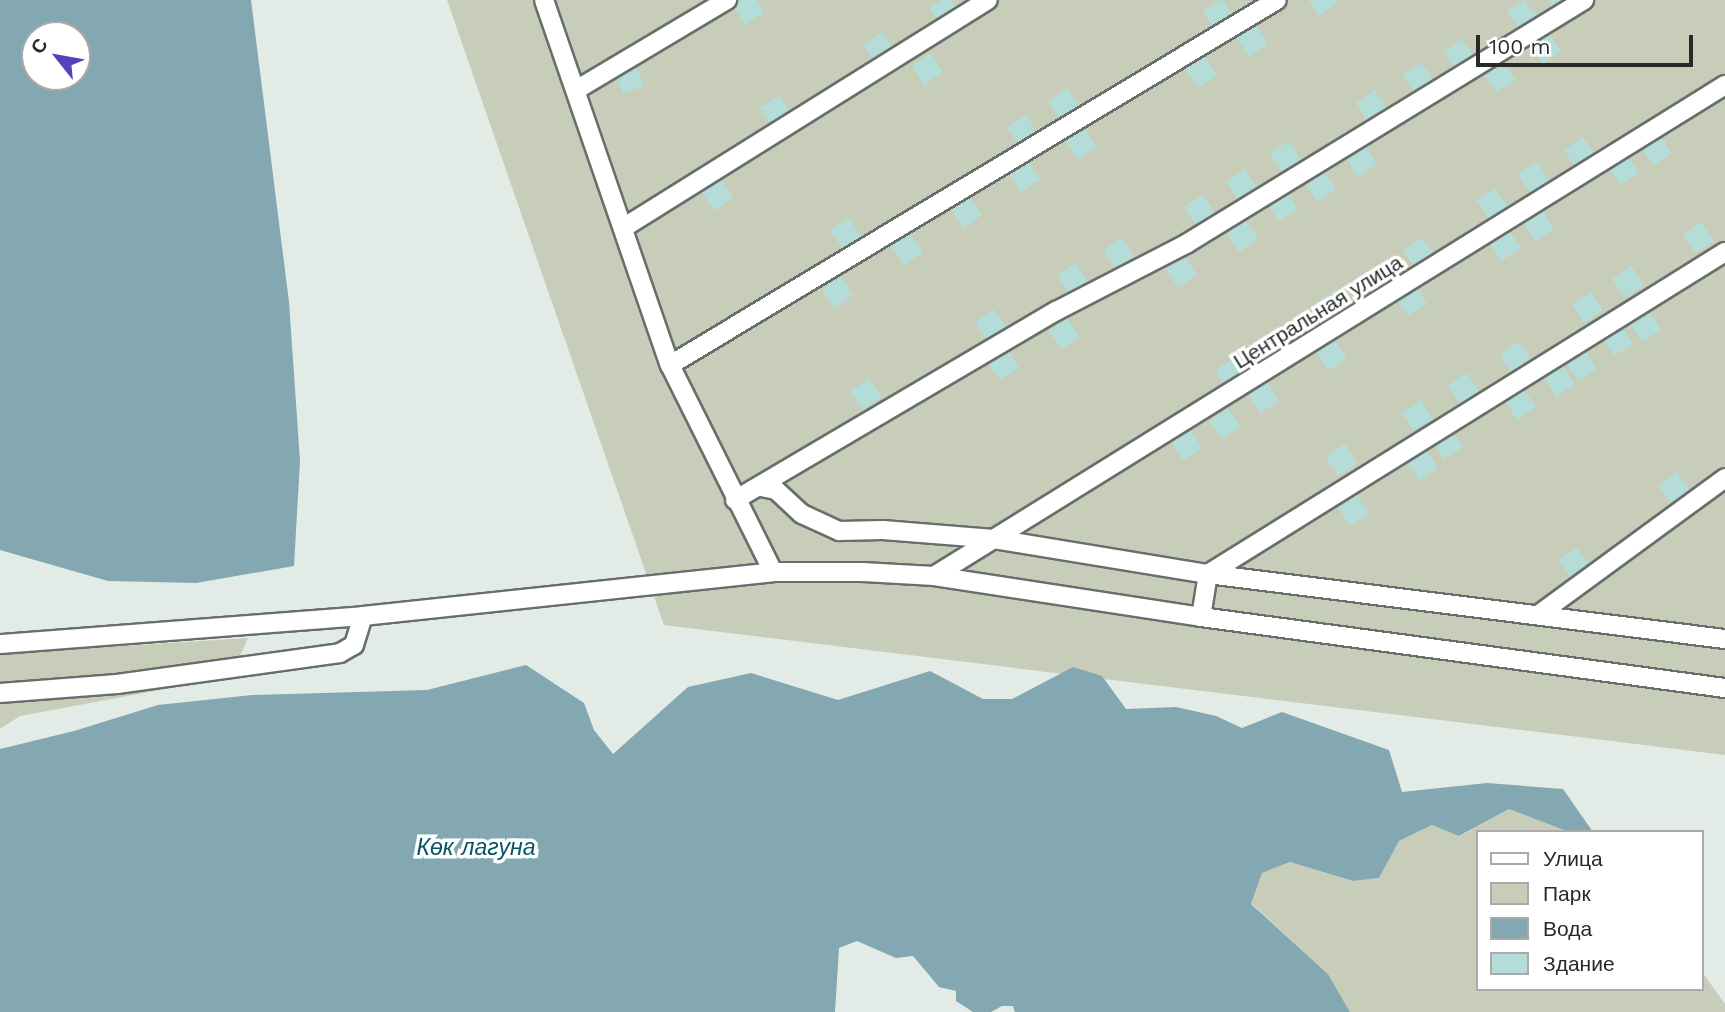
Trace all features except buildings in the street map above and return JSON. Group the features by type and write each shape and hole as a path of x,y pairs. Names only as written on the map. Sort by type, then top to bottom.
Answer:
{"street":[{"path":"544,0 670,365 773,572"},
{"path":"576,90 727,0"},
{"path":"623,228 988,0"},
{"path":"670,365 1277,0"},
{"path":"735,500 1056,311 1186,244 1584,0"},
{"name":"Центральная улица","path":"934,576 1725,85"},
{"path":"1201,617 1208,573 1725,252"},
{"path":"1538,615 1725,478"},
{"path":"761,487 776,490 802,514 839,531 883,530 994,539 1208,573 1725,639"},
{"path":"0,644 363,616 773,572 862,572 934,576 1201,617 1725,688"},
{"path":"0,693 117,684 340,653 354,645 363,616"}],"green space":[{"path":"447,0 1725,0 1725,755 664,625"},
{"path":"248,638 230,677 20,716 0,729 0,654"},
{"path":"1509,809 1564,830 1476,830 1476,991 1704,991 1704,975 1725,1004 1725,1012 1350,1012 1328,974 1251,903 1262,873 1290,862 1353,881 1379,878 1399,841 1432,825 1460,836"}],"water":[{"path":"0,0 251,0 289,302 300,461 294,566 196,583 108,581 0,550"},
{"name":"Көк лагуна","path":"526,665 584,703 594,730 613,754 688,687 751,673 838,700 930,671 983,699 1012,699 1073,667 1102,676 1126,709 1176,707 1216,716 1242,728 1282,712 1389,750 1402,792 1487,783 1563,789 1592,830 1564,830 1509,809 1459,836 1432,825 1399,841 1379,878 1353,881 1290,862 1262,873 1251,904 1328,974 1350,1012 1015,1012 1013,1006 1002,1006 991,1012 973,1012 956,1001 956,991 939,987 913,956 896,958 857,941 839,948 835,1012 0,1012 0,749 74,731 158,705 252,695 427,690"}]}
